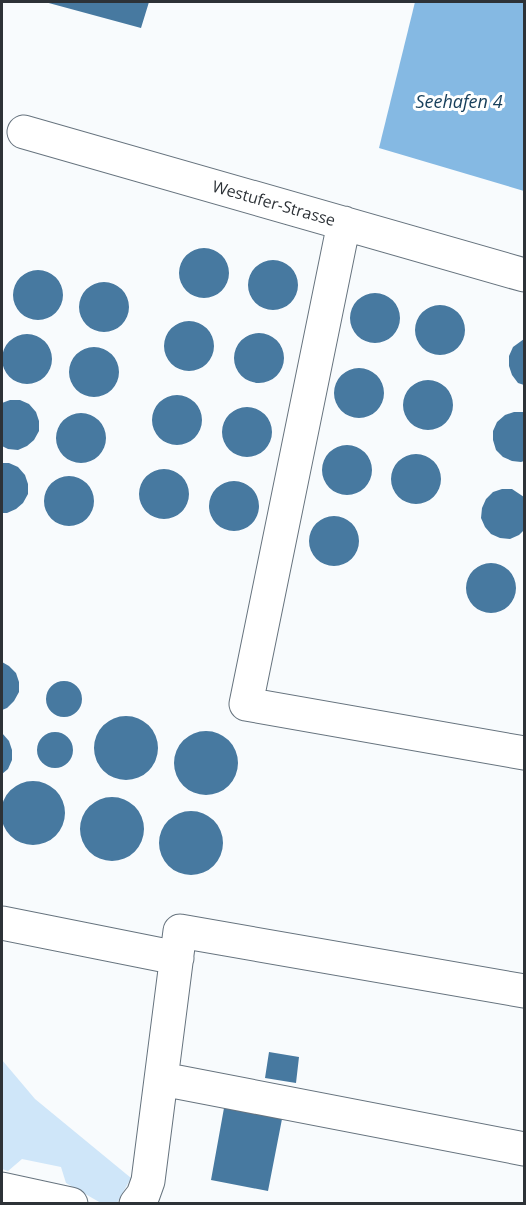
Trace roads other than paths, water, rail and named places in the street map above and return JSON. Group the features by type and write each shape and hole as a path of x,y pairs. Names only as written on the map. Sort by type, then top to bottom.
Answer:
{"lane":[{"name":"Westufer-Strasse","path":"24,132 525,275"},
{"path":"344,223 246,704 525,753"},
{"path":"2,923 177,958"},
{"path":"136,1203 143,1195 148,1181 180,932 525,991"},
{"path":"162,1079 525,1149"},
{"path":"2,1189 71,1203"}],"water":[{"name":"Seehafen 4","path":"415,2 524,2 524,191 379,148"}]}
